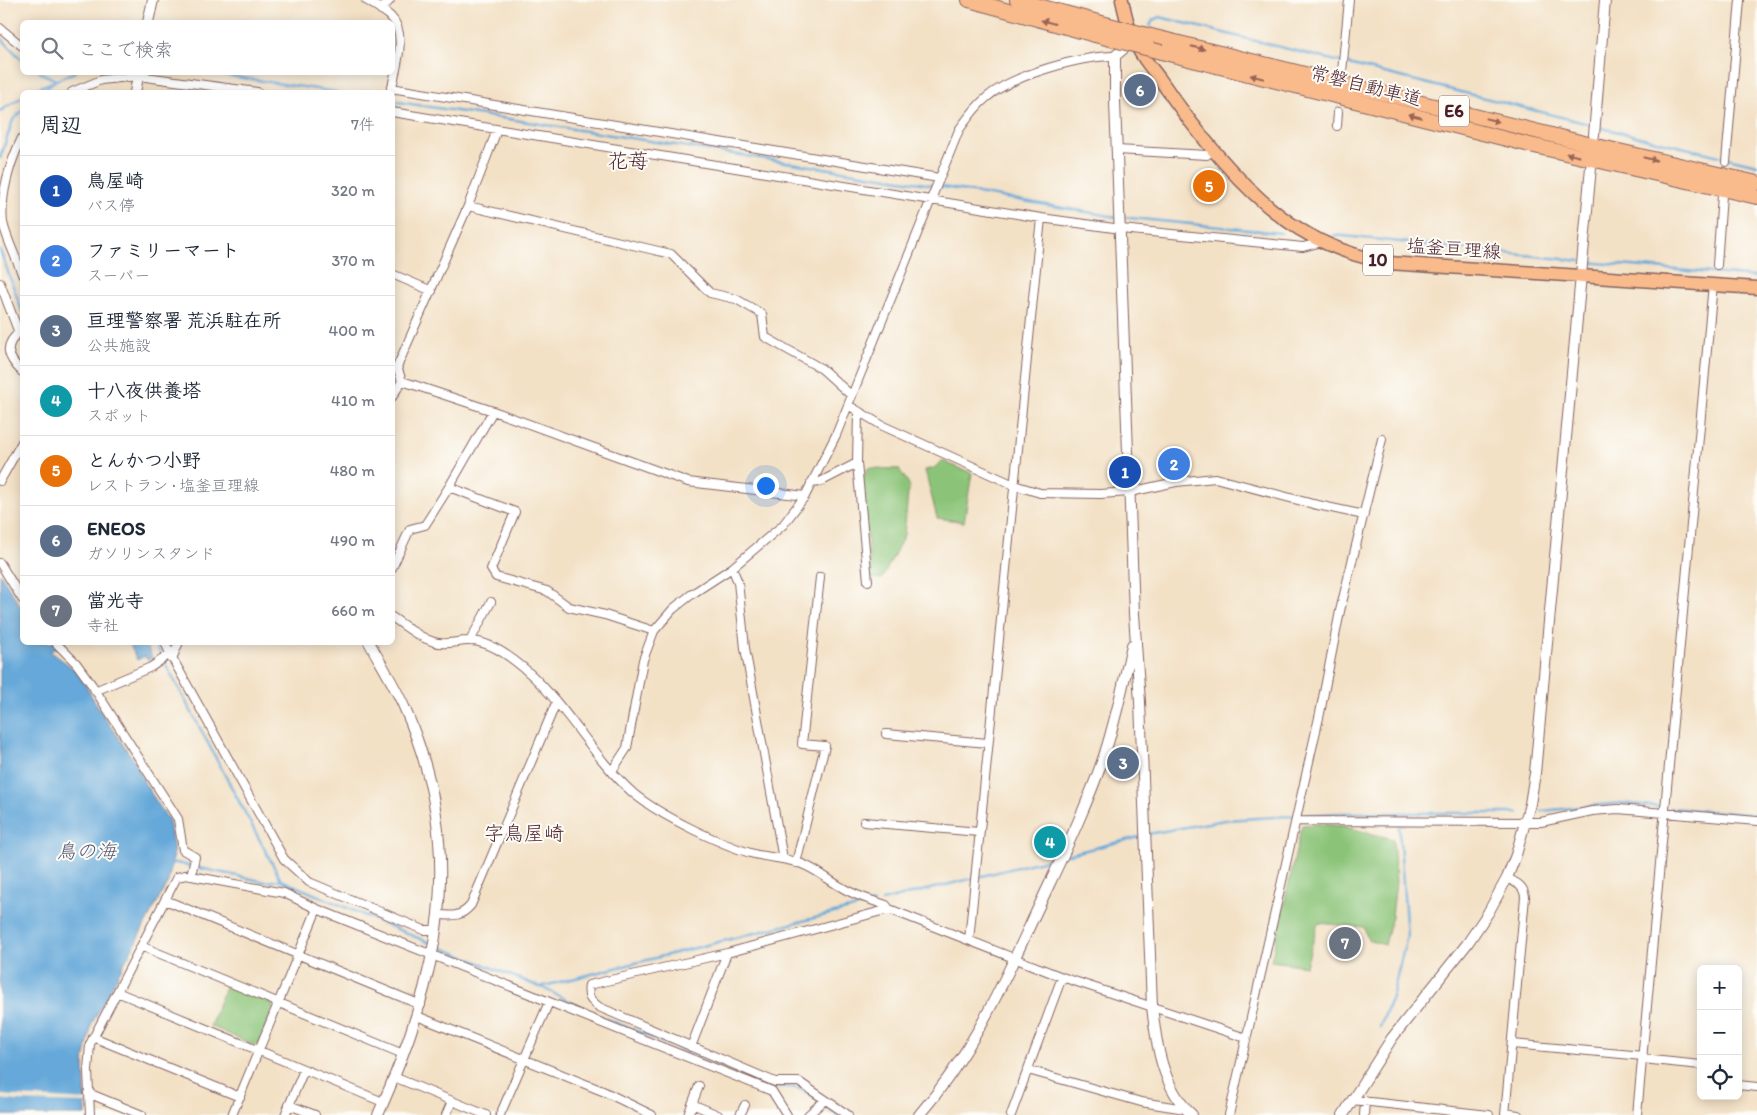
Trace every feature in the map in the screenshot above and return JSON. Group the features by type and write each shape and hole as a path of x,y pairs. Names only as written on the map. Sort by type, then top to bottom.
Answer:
{"highway":[{"name":"常磐自動車道","path":"969,0 1096,28 1151,36 1584,143 1757,183"},
{"name":"常磐自動車道","path":"1017,0 1161,52 1526,144 1757,196"}],"main road":[{"name":"塩釜亘理線","path":"1122,0 1134,41 1174,100 1213,150 1276,211 1300,230 1322,242 1368,258 1389,263 1581,273 1757,288"}],"street":[{"path":"148,20 153,0"},
{"path":"366,0 390,16 393,20"},
{"path":"381,10 390,0"},
{"path":"1342,72 1349,0"},
{"path":"1594,134 1605,0"},
{"path":"1726,162 1740,0"},
{"path":"395,24 398,28 400,43 395,69"},
{"path":"0,28 20,44"},
{"path":"612,772 627,748 643,660 654,631 667,615 692,594 732,568 783,525 805,496 852,396 959,130 985,98 1001,87 1036,72 1089,58 1115,56 1134,41"},
{"path":"1115,56 1135,632 1152,1006 1156,1046 1165,1074 1189,1112"},
{"path":"77,90 101,80 132,75"},
{"path":"135,90 138,75"},
{"path":"145,75 244,90"},
{"path":"391,90 394,75"},
{"path":"395,91 939,178"},
{"path":"1337,126 1338,112"},
{"path":"395,113 1041,218 1303,247 1322,242"},
{"path":"395,392 402,381 398,367 468,206 498,130"},
{"path":"20,143 8,170 3,195 3,222 20,269"},
{"path":"1117,150 1207,155 1213,150"},
{"path":"1344,1115 1398,1030 1477,931 1507,878 1525,823 1535,774 1590,167"},
{"path":"1717,265 1722,196"},
{"path":"468,206 670,254 710,293 736,299 762,314 765,337 822,369 852,396"},
{"path":"969,940 1041,218"},
{"path":"395,275 432,291"},
{"path":"0,283 20,329"},
{"path":"1637,1115 1713,284"},
{"path":"20,332 12,338 8,349 11,361 20,370"},
{"path":"402,381 492,411 688,482 805,496"},
{"path":"848,405 881,424 1014,485 1040,493 1090,494 1130,492 1176,482 1215,478 1313,504 1364,515"},
{"path":"395,562 410,529 425,525 492,411"},
{"path":"858,411 857,463 868,581"},
{"path":"1229,1115 1297,817 1340,611 1382,439"},
{"path":"0,481 20,446"},
{"path":"812,483 820,482 857,463"},
{"path":"449,487 514,512 492,569 496,577 547,591 569,607 605,615 654,631"},
{"path":"0,563 20,596"},
{"path":"732,568 738,582 745,648 783,859"},
{"path":"796,863 825,746 802,744 820,577"},
{"path":"470,641 491,602"},
{"path":"395,618 415,633 435,643 470,641 492,646 516,662 542,684 612,772 634,794 666,815 742,850 783,859 822,872 840,887 1014,959 1062,977 1246,1038"},
{"path":"919,1115 946,1084 976,1036 1059,863 1104,757 1117,714 1135,632"},
{"path":"58,645 76,663 94,688 178,819 183,850 195,856 192,874"},
{"path":"166,645 170,656 284,859 309,882 437,934"},
{"path":"94,688 151,667 170,656 177,645"},
{"path":"371,645 405,708 429,780 439,840 439,915 434,952 417,1016 378,1115"},
{"path":"439,915 456,916 464,914 471,905 556,704"},
{"path":"886,734 988,743"},
{"path":"1297,817 1397,823 1525,823 1542,822 1592,810 1618,809 1757,821"},
{"path":"864,822 979,832"},
{"path":"90,1115 88,1071 93,1037 178,877 192,874 284,894 317,909 434,952 549,1002 772,1091 787,1115"},
{"path":"1507,878 1520,885 1524,890 1525,897 1505,1114 1518,1115"},
{"path":"165,900 420,1005"},
{"path":"848,1115 822,1103 799,1082 776,1082 599,1007 589,999 587,993 589,985 727,953 888,907"},
{"path":"232,1115 317,909"},
{"path":"140,946 403,1054"},
{"path":"691,1046 727,953"},
{"path":"1011,1115 1062,977"},
{"path":"117,992 383,1102"},
{"path":"500,1115 549,1002"},
{"path":"417,1016 605,1092 652,1115"},
{"path":"93,1037 240,1097"},
{"path":"1512,1044 1697,1065"},
{"path":"285,1115 304,1070"},
{"path":"1028,1070 1141,1102 1189,1112"},
{"path":"394,1077 486,1115"},
{"path":"1742,1085 1757,1087"},
{"path":"688,1115 699,1086"},
{"path":"88,1093 142,1115"},
{"path":"1352,1100 1365,1108 1489,1115"},
{"path":"446,1115 452,1101"},
{"path":"808,1115 822,1103"},
{"path":"692,1104 718,1115"},
{"path":"289,1105 315,1115"},
{"path":"740,1115 745,1105"}],"green space":[{"path":"942,461 972,473 964,522 937,518 925,470 934,468"},
{"path":"868,468 899,469 909,484 904,535 882,579 871,578 862,480"},
{"path":"1302,825 1342,826 1393,839 1396,882 1392,916 1385,945 1368,940 1364,927 1318,923 1306,966 1271,961"},
{"path":"226,985 272,1004 273,1007 259,1044 254,1045 210,1026"}],"water":[{"name":"鳥の海","path":"0,573 20,606 20,645 62,645 50,651 78,672 100,711 135,762 145,784 169,821 174,853 168,882 92,1023 84,1061 86,1115 0,1115"},
{"path":"130,645 147,645 152,658 147,660 145,656 137,660"}],"pier":[{"path":"0,1095 86,1100 86,1103 17,1101 0,1099"}],"waterway":[{"path":"1150,26 1153,20 1160,17 1593,125"},
{"path":"0,37 20,58"},
{"path":"45,75 56,80 45,90"},
{"path":"34,90 68,75"},
{"path":"222,75 324,90"},
{"path":"0,111 20,98"},
{"path":"395,101 920,183 1116,217"},
{"path":"0,158 13,120 20,113"},
{"path":"1598,127 1757,165"},
{"path":"1121,217 1281,233"},
{"path":"1334,235 1581,261"},
{"path":"0,250 20,305"},
{"path":"1586,262 1757,277"},
{"path":"156,645 281,880"},
{"path":"1542,811 1621,803 1660,807"},
{"path":"1670,808 1757,815"},
{"path":"1148,834 1225,820 1340,813 1518,813"},
{"path":"1380,1027 1392,997 1407,936 1398,815"},
{"path":"1066,855 1143,836"},
{"path":"882,901 1058,857"},
{"path":"171,862 266,882 281,880 430,943"},
{"path":"435,945 540,987 874,903"},
{"path":"541,987 599,1016 774,1087 802,1090 837,1115"}],"place":[{"name":"ENEOS","path":"1140,90"},
{"name":"とんかつ小野","path":"1209,186"},
{"name":"ファミリーマート","path":"1174,464"},
{"name":"鳥屋崎","path":"1125,472"},
{"name":"亘理警察署 荒浜駐在所","path":"1123,763"},
{"name":"十八夜供養塔","path":"1050,842"},
{"name":"當光寺","path":"1345,943"}],"district":[{"name":"花苺","path":"628,161"},
{"name":"字鳥屋崎","path":"524,833"}]}
